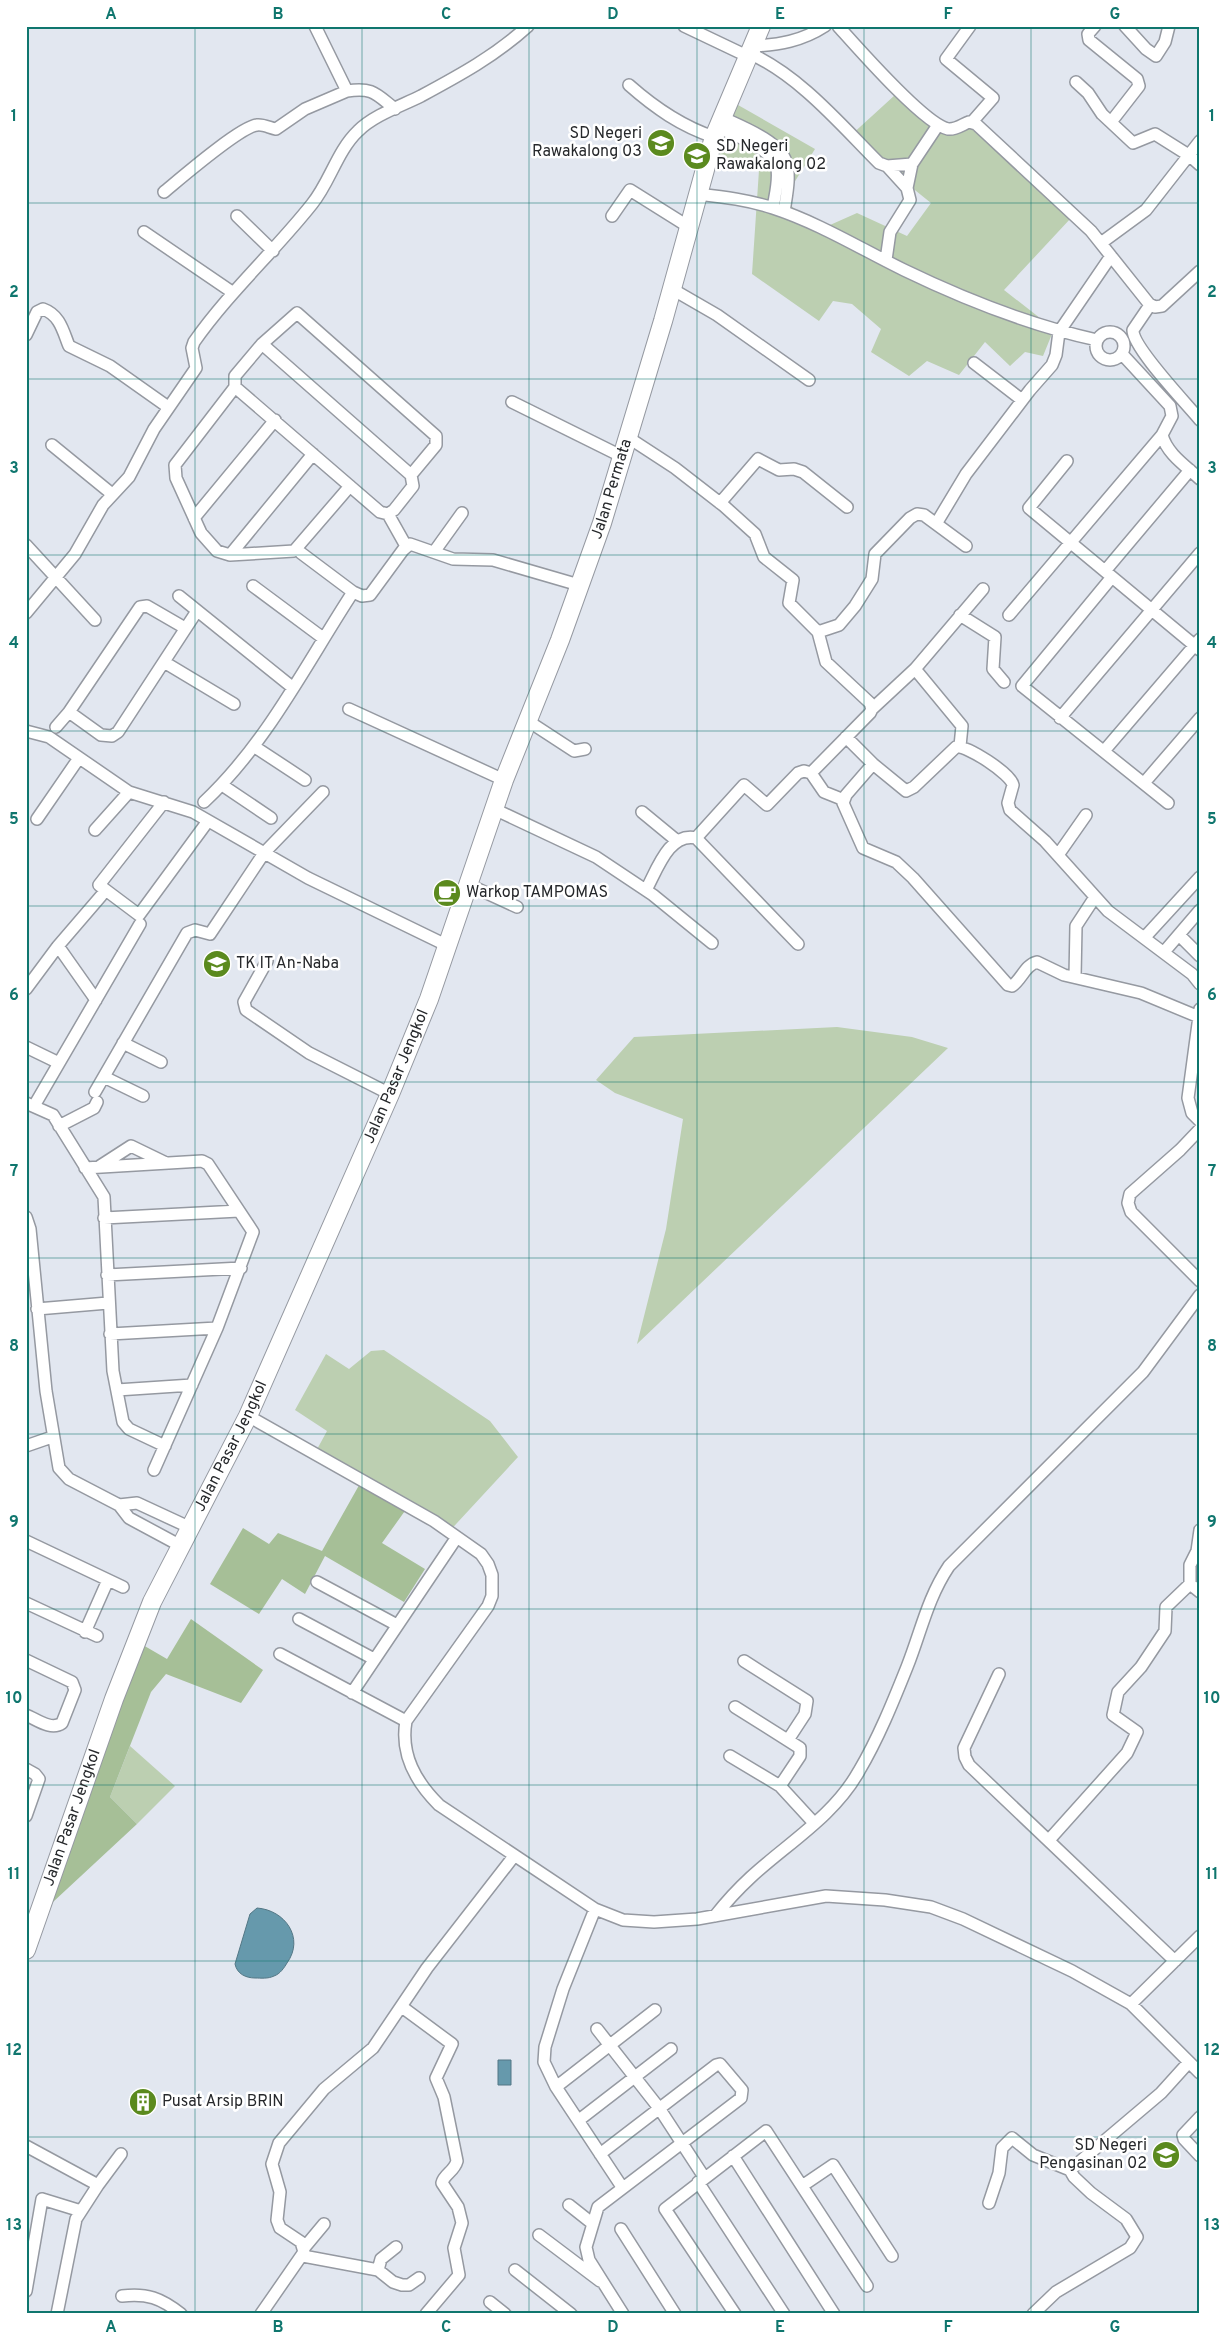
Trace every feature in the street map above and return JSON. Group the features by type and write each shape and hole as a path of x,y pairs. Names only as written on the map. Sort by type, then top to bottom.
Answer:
{"main road":[{"name":"Jalan Permata","path":"446,945 504,780 579,585 623,457 717,127 761,26"},
{"name":"Jalan Pasar Jengkol","path":"26,1950 114,1699 152,1602 248,1416 390,1094 429,998 446,945"}],"street":[{"path":"314,26 347,91"},
{"path":"26,612 75,554 97,512 130,477 146,443 168,407 196,368 192,348 194,342 232,292 274,251 320,194 341,154 358,130 487,60 528,26"},
{"path":"684,26 750,52 773,66 794,82 879,163 887,166 912,164"},
{"path":"750,52 801,39 825,26"},
{"path":"838,26 895,88 938,125 952,129 972,122 992,98 946,59 970,26"},
{"path":"1095,26 1088,34 1089,40 1137,79 1139,86 1111,122"},
{"path":"1125,26 1146,49 1156,56 1165,42 1169,26"},
{"path":"1076,82 1088,93 1102,114 1133,143 1155,134 1190,156 1200,165"},
{"path":"630,85 653,106 693,130 717,127 759,147 777,166 778,210"},
{"path":"164,192 220,147 252,126 260,124 276,129 305,109 347,91 365,89 372,91 395,109"},
{"path":"972,122 1101,243 1149,304 1155,307 1162,306 1200,272"},
{"path":"886,260 890,232 910,200 907,188 912,164 938,125"},
{"path":"1101,243 1146,210 1200,141"},
{"path":"887,166 907,188"},
{"path":"612,216 630,190 689,227"},
{"path":"698,194 747,200 778,210 995,311 1058,332 1097,340"},
{"path":"237,216 274,251"},
{"path":"144,232 232,292"},
{"path":"936,524 954,490 1054,360 1058,332 1111,256"},
{"path":"672,289 717,315 809,380"},
{"path":"1149,304 1150,308 1133,333 1145,356 1200,420"},
{"path":"26,335 37,312 43,309 50,312 58,319 69,346 110,366 168,407"},
{"path":"350,486 294,551 230,555 217,551 201,534 176,478 175,465 235,387 235,376 262,344 297,313 432,431 437,440 410,475"},
{"path":"1107,332 1116,333 1124,344 1122,354 1114,360 1103,358 1096,350 1097,340 1107,332"},
{"path":"262,344 410,475 413,486 394,510 388,514"},
{"path":"1009,615 1162,435 1172,416 1170,406 1122,354"},
{"path":"974,363 1022,400"},
{"path":"235,387 380,512 388,514 406,546"},
{"path":"512,402 623,457"},
{"path":"194,518 275,420"},
{"path":"1162,435 1169,449 1200,479"},
{"path":"628,438 675,468 720,503 755,534 764,557 793,580 789,598 791,606 818,632 826,662 870,703 872,709"},
{"path":"52,445 112,494"},
{"path":"230,555 313,454"},
{"path":"720,503 758,459 779,470 803,472 847,507"},
{"path":"1067,461 1029,508 1151,609 1198,644 1104,751"},
{"path":"1168,803 1022,686 1190,470"},
{"path":"434,552 462,513"},
{"path":"818,632 839,626 855,606 872,579 875,554 910,518 917,514 924,515 966,546"},
{"path":"301,553 353,592 362,596 370,595 406,546 415,544 453,559 493,560 579,585"},
{"path":"26,545 95,620"},
{"path":"1060,718 1200,553"},
{"path":"253,586 323,638"},
{"path":"811,773 872,709 915,669 983,590"},
{"path":"204,802 222,785 255,747 353,592"},
{"path":"179,596 292,687"},
{"path":"56,727 69,712 140,607 147,606 185,628"},
{"path":"69,712 101,735 112,736 118,732 197,611"},
{"path":"960,615 995,637 993,669 1004,682"},
{"path":"164,662 234,704"},
{"path":"915,669 962,726 960,746"},
{"path":"349,709 504,780"},
{"path":"1144,783 1200,718"},
{"path":"528,721 574,751 585,749"},
{"path":"26,731 49,737 130,792 193,812 264,853 385,917 446,945"},
{"path":"846,737 873,764 906,791 914,787 952,749 960,746 965,747 1010,778 1013,785 1008,803 1010,810 1058,855 1108,911 1192,974 1200,984"},
{"path":"255,747 305,780"},
{"path":"37,819 79,758"},
{"path":"873,764 843,803 855,826 861,846 868,852 896,862 908,873 1008,985 1012,986 1018,982 1028,967 1036,962 1064,974 1141,993 1199,1013 1188,1098 1192,1113 1200,1121"},
{"path":"696,838 741,786 748,788 767,805 798,773 804,771 811,773 824,792 844,800"},
{"path":"222,785 271,818"},
{"path":"95,830 130,792"},
{"path":"59,1126 94,1108 104,1077 188,933 195,930 210,934 264,853 323,792"},
{"path":"164,802 99,885 139,915 208,821"},
{"path":"494,808 596,857 646,890 712,943"},
{"path":"642,812 676,840"},
{"path":"1058,855 1086,814"},
{"path":"646,890 676,840 686,836 696,838 798,944"},
{"path":"1145,937 1200,877"},
{"path":"467,884 517,907"},
{"path":"26,989 58,946 101,896"},
{"path":"1075,976 1076,926 1094,897"},
{"path":"1164,952 1200,910"},
{"path":"140,924 59,1063 30,1104 53,1116 104,1197 112,1370 123,1422 129,1429 165,1446"},
{"path":"1178,935 1200,956"},
{"path":"58,946 96,1000"},
{"path":"267,961 244,1002 246,1010 309,1053 390,1094"},
{"path":"123,1043 161,1062"},
{"path":"26,1047 59,1063"},
{"path":"104,1077 143,1096"},
{"path":"1200,1129 1180,1150 1130,1194 1128,1203 1131,1212 1200,1281"},
{"path":"98,1167 131,1146 166,1163"},
{"path":"85,1168 202,1161 208,1164 253,1232 217,1328 154,1470"},
{"path":"104,1218 239,1211"},
{"path":"26,1217 30,1230 30,1258 52,1438 59,1468 63,1475 119,1505 129,1518 181,1546"},
{"path":"107,1275 241,1268"},
{"path":"715,1916 751,1876 814,1823 843,1794 859,1772 907,1667 935,1588 949,1566 1143,1372 1200,1295"},
{"path":"37,1309 108,1303"},
{"path":"110,1334 217,1328"},
{"path":"117,1390 192,1385"},
{"path":"248,1416 434,1521 481,1554 488,1564 492,1575 492,1596 484,1614 406,1721 404,1738 412,1771 425,1792 439,1805 596,1910 623,1920 638,1922 688,1920 826,1896 885,1900 931,1907 963,1919 1072,1971 1131,2004 1200,2072"},
{"path":"26,1446 52,1438"},
{"path":"119,1505 137,1503 191,1528"},
{"path":"1049,1840 1127,1753 1137,1732 1113,1715 1118,1692 1141,1668 1165,1631 1166,1607 1190,1584 1190,1565 1197,1551 1200,1530"},
{"path":"352,1692 456,1537"},
{"path":"26,1541 123,1588"},
{"path":"85,1632 108,1580"},
{"path":"317,1582 397,1625"},
{"path":"1190,1584 1200,1592"},
{"path":"26,1603 96,1636"},
{"path":"299,1619 374,1659"},
{"path":"280,1654 406,1721"},
{"path":"26,1660 72,1682 75,1690 62,1724 52,1727 26,1715"},
{"path":"744,1661 807,1701 805,1714 788,1740"},
{"path":"999,1674 964,1748 965,1757 976,1773 1049,1840 1175,1962"},
{"path":"735,1707 800,1748 801,1753 780,1786"},
{"path":"730,1756 780,1786 814,1823"},
{"path":"26,1769 35,1774 39,1779 26,1816"},
{"path":"419,2278 409,2285 402,2286 393,2282 378,2270 303,2252 295,2236 278,2224 280,2192 272,2164 279,2143 324,2089 373,2048 427,1968 514,1856"},
{"path":"596,1910 563,1989 545,2047 544,2062 556,2087 622,2187"},
{"path":"1131,2004 1200,1936"},
{"path":"402,2007 452,2044 436,2078 444,2097 457,2161 454,2170 444,2177 442,2182 458,2207 462,2223 454,2248 459,2275 426,2314"},
{"path":"556,2087 655,2010"},
{"path":"597,2028 683,2142 701,2180 784,2314"},
{"path":"579,2120 671,2049"},
{"path":"1070,2170 1161,2093 1190,2062"},
{"path":"600,2154 716,2065 720,2064 725,2068 742,2090 741,2098 598,2207 586,2247 589,2260 623,2314"},
{"path":"1200,2117 1183,2135 1200,2156"},
{"path":"735,2314 665,2209 766,2131 866,2286"},
{"path":"989,2203 1000,2173 1002,2148 1012,2138 1033,2155 1070,2170 1074,2177 1091,2193 1126,2219 1137,2237 1130,2248 1056,2292 1033,2314"},
{"path":"26,2146 98,2185"},
{"path":"57,2314 73,2226 98,2185 121,2154"},
{"path":"733,2156 834,2314"},
{"path":"802,2186 833,2165 892,2256"},
{"path":"26,2291 42,2200 81,2211"},
{"path":"569,2205 593,2224"},
{"path":"261,2314 271,2297 324,2224"},
{"path":"621,2229 675,2314"},
{"path":"539,2236 606,2286"},
{"path":"378,2270 381,2259 396,2247"},
{"path":"515,2270 571,2314"},
{"path":"122,2296 152,2296 167,2303 181,2314"},
{"path":"490,2302 505,2314"}],"green space":[{"path":"895,95 936,130 967,117 1071,218 1004,290 1054,329 1043,356 1025,352 1010,366 985,342 959,375 927,361 909,376 871,352 881,329 852,304 833,301 819,321 752,274 759,170 710,160 731,101 815,149 784,199 800,214 830,225 857,213 907,236 931,203 849,137"},
{"path":"837,1027 912,1037 948,1048 637,1344 666,1229 683,1119 615,1093 596,1080 634,1037"},
{"path":"384,1350 490,1421 518,1457 445,1536 407,1508 315,1453 327,1431 295,1410 326,1354 349,1369 371,1351"},
{"path":"362,1480 407,1508 382,1543 425,1569 404,1602 325,1556 305,1594 282,1579 259,1614 210,1584 243,1528 269,1544 278,1533 322,1551"},
{"path":"191,1619 263,1670 241,1703 166,1674 151,1692 110,1797 137,1824 39,1915 136,1641 167,1659"},
{"path":"130,1746 175,1786 137,1824 110,1797"}],"water":[{"path":"257,1908 276,1914 284,1920 293,1935 292,1954 287,1963 278,1974 269,1978 245,1976 240,1973 235,1964 250,1914"},
{"path":"498,2060 511,2060 511,2085 498,2085"}],"place":[{"name":"SD Negeri Rawakalong 03","path":"661,143"},
{"name":"SD Negeri Rawakalong 02","path":"697,156"},
{"name":"Warkop TAMPOMAS","path":"447,893"},
{"name":"TK IT An-Naba","path":"217,964"},
{"name":"Pusat Arsip BRIN","path":"143,2102"},
{"name":"SD Negeri Pengasinan 02","path":"1166,2155"}]}
